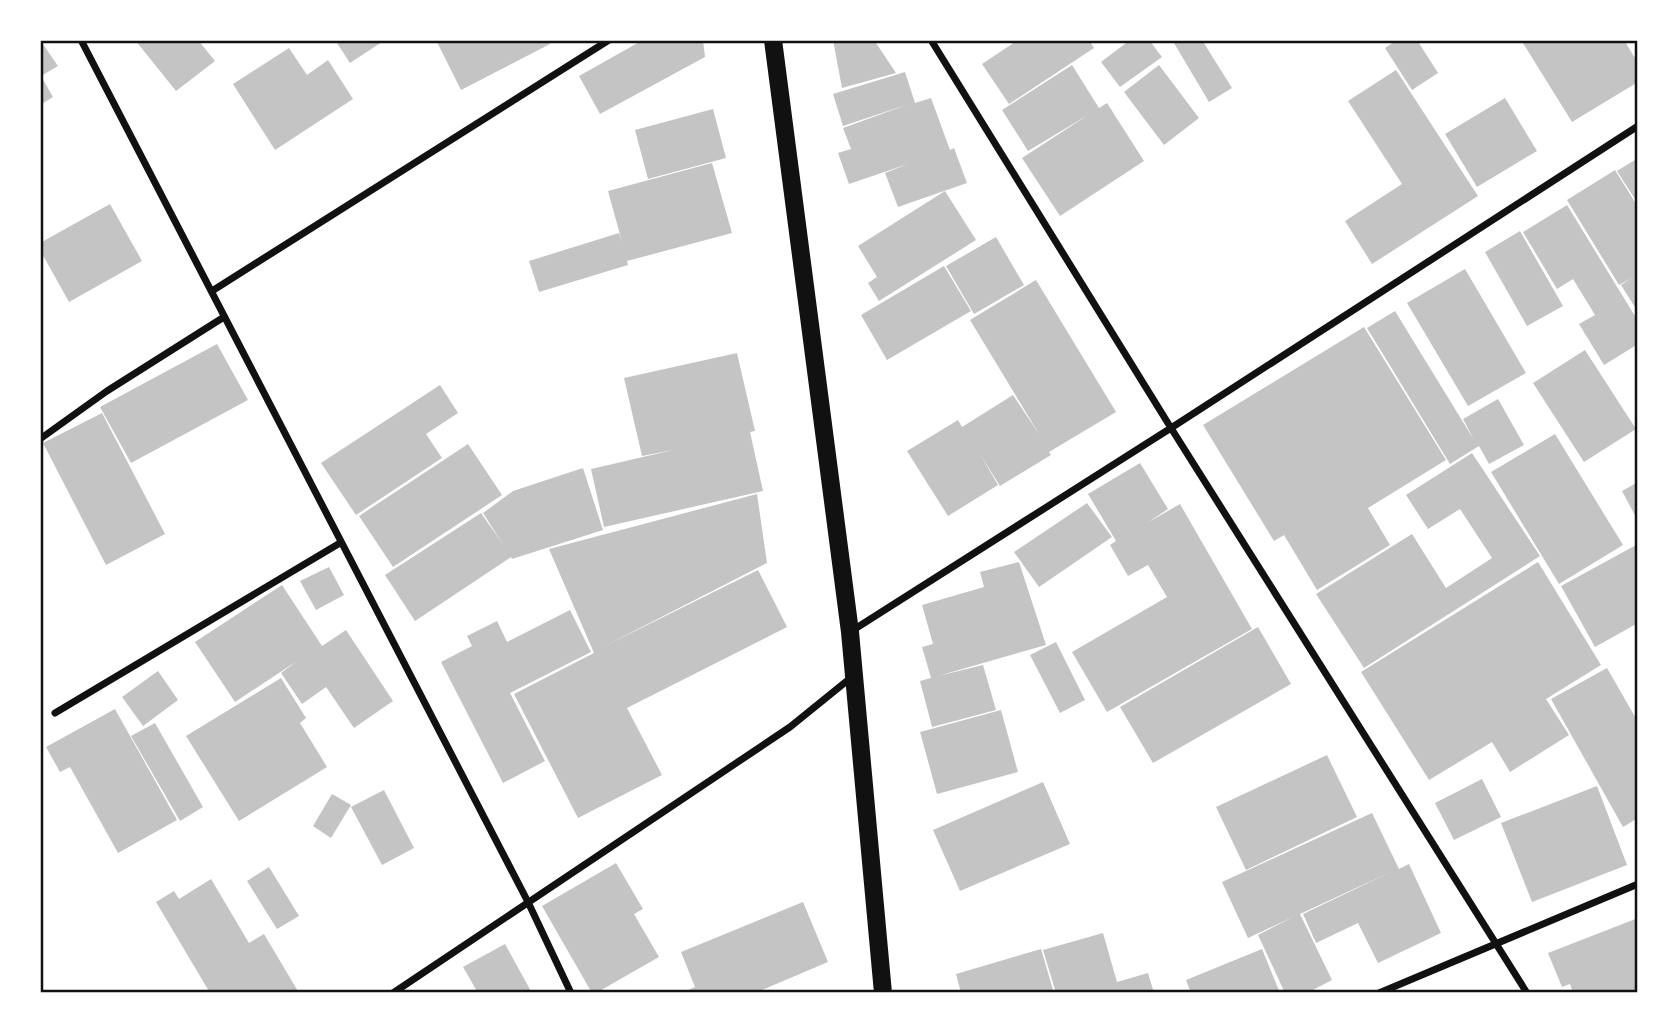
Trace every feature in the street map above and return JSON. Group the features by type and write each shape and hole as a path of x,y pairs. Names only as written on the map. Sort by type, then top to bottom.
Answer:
{"main road":[{"path":"773,40 850,632 883,993"}],"street":[{"path":"81,40 528,902 571,993"},
{"path":"212,291 609,40"},
{"path":"931,40 1171,429 1527,993"},
{"path":"850,632 1171,429 1638,126"},
{"path":"40,439 107,391 224,317"},
{"path":"55,713 340,543"},
{"path":"393,993 790,727 854,676"},
{"path":"1378,993 1638,884"}],"building":[{"path":"40,40 58,66 41,76 53,97 40,105"},
{"path":"135,40 198,40 215,61 176,91"},
{"path":"335,40 385,40 350,63"},
{"path":"436,40 548,40 550,44 461,90"},
{"path":"643,40 703,40 705,57 600,114 579,76"},
{"path":"833,40 874,40 896,73 842,88"},
{"path":"1018,40 1089,40 1094,48 1009,104 982,64"},
{"path":"1130,40 1149,40 1162,57 1120,87 1101,62"},
{"path":"1179,40 1202,40 1232,88 1209,102 1174,43"},
{"path":"1397,40 1417,40 1438,73 1412,90 1385,48"},
{"path":"1521,40 1624,40 1638,63 1638,82 1572,122"},
{"path":"289,48 307,75 328,60 353,99 275,150 233,84"},
{"path":"1072,65 1099,108 1107,103 1144,161 1060,216 1022,158 1088,115 1028,151 1002,110"},
{"path":"1159,65 1199,118 1164,145 1124,92"},
{"path":"1396,70 1478,196 1372,264 1345,221 1402,184 1348,101"},
{"path":"905,72 915,103 931,98 950,150 954,148 967,183 898,207 885,173 908,164 849,184 838,153 851,149 843,128 909,104 843,126 833,94"},
{"path":"1505,98 1537,151 1477,187 1445,134"},
{"path":"713,109 726,158 648,179 635,130"},
{"path":"1638,158 1638,204 1617,171"},
{"path":"712,163 732,233 627,261 628,265 539,292 529,261 619,233 622,242 608,191"},
{"path":"1615,170 1638,207 1638,312 1621,285 1632,278 1619,285 1567,200"},
{"path":"945,191 976,240 879,301 868,283 877,277 858,246"},
{"path":"110,204 142,261 69,302 40,250 40,243"},
{"path":"1567,205 1638,321 1638,344 1604,365 1579,324 1595,315 1573,279 1557,289 1523,232"},
{"path":"1520,231 1563,306 1527,326 1485,252"},
{"path":"996,237 1024,285 974,314 946,266"},
{"path":"944,266 971,311 887,360 861,315"},
{"path":"1465,269 1526,373 1468,406 1407,303"},
{"path":"1036,280 1116,412 1049,452 1051,455 1000,486 980,454 998,485 948,516 907,451 958,420 962,427 1013,395 1039,434 970,320"},
{"path":"1395,311 1474,440 1463,419 1498,399 1524,445 1489,464 1479,446 1450,464 1367,328"},
{"path":"1364,327 1446,460 1368,508 1390,545 1317,590 1284,535 1274,541 1203,425"},
{"path":"217,344 248,400 131,463 100,407"},
{"path":"1585,350 1636,429 1584,462 1533,383"},
{"path":"737,353 755,431 750,432 763,491 604,527 591,469 673,450 642,456 624,378"},
{"path":"440,385 458,413 426,434 442,458 356,515 321,463"},
{"path":"102,413 165,534 106,565 43,443"},
{"path":"1555,434 1623,545 1559,584 1491,472"},
{"path":"468,444 502,495 393,567 359,516"},
{"path":"1472,453 1540,556 1364,668 1316,594 1412,534 1446,588 1492,558 1460,509 1428,529 1406,495"},
{"path":"1140,463 1168,509 1147,523 1180,504 1252,629 1107,712 1072,652 1167,597 1148,565 1128,576 1110,545 1116,541 1088,494"},
{"path":"583,468 603,530 512,559 511,557 415,621 385,575 481,513 502,543 483,513 513,491"},
{"path":"1638,482 1638,521 1622,491"},
{"path":"757,494 767,563 603,647 758,570 787,627 627,708 662,775 578,818 514,694 594,653 549,549"},
{"path":"1087,503 1112,537 1039,587 1014,552"},
{"path":"1638,544 1638,623 1595,647 1561,586"},
{"path":"1019,562 1046,645 938,676 983,665 996,710 932,727 920,681 931,678 922,647 933,644 922,605 984,587 980,572"},
{"path":"1538,562 1601,665 1546,699 1569,735 1510,772 1492,742 1429,780 1361,672"},
{"path":"329,567 344,595 316,610 300,581"},
{"path":"282,585 322,646 346,630 393,701 354,728 326,687 302,704 281,673 297,661 235,702 195,642"},
{"path":"570,610 591,652 510,693 545,761 503,783 441,662 472,646 467,636 497,621 507,642"},
{"path":"1258,627 1291,684 1153,763 1120,707"},
{"path":"1056,642 1085,700 1060,713 1030,655"},
{"path":"1607,668 1638,722 1638,818 1623,827 1551,699"},
{"path":"158,671 178,700 143,726 122,697"},
{"path":"281,678 306,718 300,723 327,767 239,821 186,736"},
{"path":"115,709 177,820 118,853 70,767 60,772 46,747"},
{"path":"1001,710 1018,772 937,794 920,732"},
{"path":"155,723 203,807 180,821 131,736"},
{"path":"1327,755 1357,817 1246,870 1216,807"},
{"path":"1482,779 1501,817 1454,840 1435,803"},
{"path":"1043,782 1070,844 960,891 933,830"},
{"path":"1597,786 1627,865 1532,902 1501,823"},
{"path":"384,790 414,848 382,865 351,807"},
{"path":"332,794 351,805 331,838 313,826"},
{"path":"1372,813 1399,869 1409,864 1441,933 1378,963 1358,923 1316,943 1303,914 1395,870 1300,914 1332,980 1307,993 1285,993 1258,935 1295,916 1248,938 1222,882"},
{"path":"616,863 643,909 634,914 659,957 592,993 542,906"},
{"path":"269,867 299,916 277,929 247,881"},
{"path":"211,879 249,943 264,934 299,993 210,993 156,902 174,891 179,899"},
{"path":"803,902 828,962 755,993 682,993 695,987 681,952"},
{"path":"1638,918 1638,993 1573,993 1570,984 1562,987 1548,953"},
{"path":"1103,933 1117,982 1148,973 1154,993 1056,993 1043,950"},
{"path":"505,944 532,993 478,993 463,967"},
{"path":"1041,949 1054,993 961,993 956,974"},
{"path":"1262,949 1280,993 1191,993 1186,980"}]}
